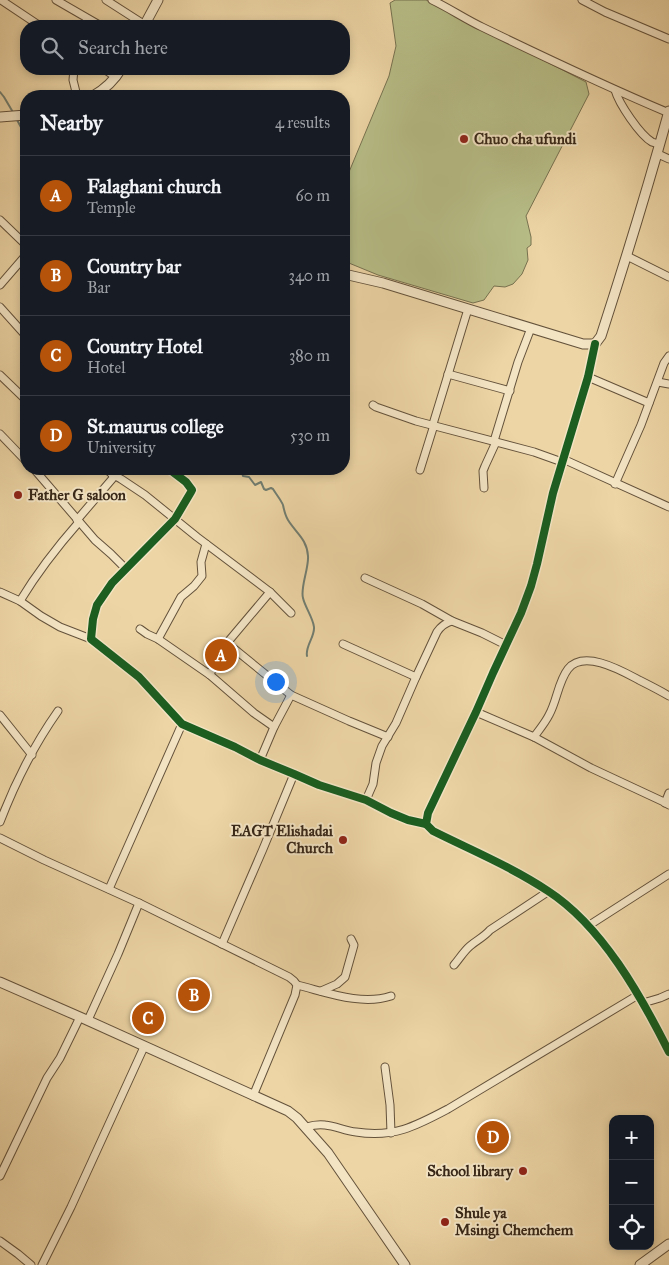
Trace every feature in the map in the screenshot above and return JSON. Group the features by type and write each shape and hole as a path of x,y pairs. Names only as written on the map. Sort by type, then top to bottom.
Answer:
{"street":[{"path":"1,0 31,20"},
{"path":"56,0 83,20"},
{"path":"106,0 135,20"},
{"path":"147,20 158,0"},
{"path":"426,824 428,813 521,613 531,586 553,493 588,377 595,344 601,336 627,256 669,112 615,90 511,42 474,23 441,2 432,0"},
{"path":"582,0 605,12 669,39"},
{"path":"73,75 76,90"},
{"path":"103,90 116,75"},
{"path":"615,90 629,117 641,132 654,143 660,144"},
{"path":"0,117 18,115"},
{"path":"658,154 669,159"},
{"path":"0,220 20,239"},
{"path":"627,256 669,276"},
{"path":"0,285 20,262"},
{"path":"350,275 383,283 583,344 595,344"},
{"path":"0,307 20,330"},
{"path":"420,470 468,309"},
{"path":"484,488 483,471 495,442 518,362 531,328"},
{"path":"615,484 641,425 664,363 669,356"},
{"path":"448,374 510,390"},
{"path":"0,375 20,394"},
{"path":"588,377 649,403"},
{"path":"658,382 669,384"},
{"path":"373,405 416,421 433,424 562,461 669,507"},
{"path":"0,434 20,455"},
{"path":"42,475 78,521 126,569"},
{"path":"20,601 60,543 113,478 111,475"},
{"path":"115,475 270,592 291,613"},
{"path":"90,639 97,605 112,584 175,519 192,490 177,475"},
{"path":"158,639 181,597 202,576 201,562 206,544"},
{"path":"365,578 506,645"},
{"path":"0,592 20,601 60,627 90,639 138,677 182,724 294,774 366,800 408,820 426,824 433,831 494,860 549,891 588,926 609,951 643,1003 669,1052"},
{"path":"210,675 216,659 227,643 270,592"},
{"path":"366,800 373,784 376,763 382,746 398,719 440,626 452,621"},
{"path":"140,629 158,639 210,675 254,713 274,727"},
{"path":"227,643 292,695 388,737"},
{"path":"343,644 416,677"},
{"path":"534,737 550,715 569,668 576,663 594,661 614,667 669,696"},
{"path":"260,760 274,727 292,695"},
{"path":"0,822 11,794 45,730 58,712"},
{"path":"476,712 534,737 592,768 667,804 669,793"},
{"path":"0,715 32,755"},
{"path":"109,889 182,724"},
{"path":"222,944 264,849 294,774"},
{"path":"0,838 81,878 139,903 289,977 297,985 340,996 368,1000 391,996"},
{"path":"588,926 669,874"},
{"path":"454,965 471,945 490,930 549,891"},
{"path":"0,1176 47,1078 84,1019 118,954 139,903"},
{"path":"321,991 337,984 345,977 354,945 351,939"},
{"path":"0,982 288,1111 306,1127 328,1153 405,1265"},
{"path":"253,1096 295,995 297,985"},
{"path":"643,1003 669,994"},
{"path":"306,1127 317,1124 357,1133 402,1131 448,1109 638,995"},
{"path":"42,1265 71,1207 144,1047"},
{"path":"385,1067 390,1105 390,1133"},
{"path":"0,1241 31,1265"},
{"path":"640,1265 669,1244"}],"green space":[{"name":"Chuo cha ufundi","path":"395,0 426,0 586,82 589,94 526,216 531,245 527,248 528,260 522,274 513,284 505,287 494,286 484,300 473,303 378,275 350,263 350,170 389,76 396,46 390,3"}],"waterway":[{"path":"0,92 14,114"},
{"path":"16,118 20,125"},
{"path":"243,475 249,477 255,485 261,482 264,489 273,489 282,503 288,520 306,545 308,561 302,594 314,627 307,649 307,656"}],"cycle path":[{"path":"595,344 588,377 553,493 531,586 521,613 428,813 426,824 433,831 520,874 568,906 586,923 618,964 646,1008 669,1052"},
{"path":"177,475 192,490 175,519 112,583 97,605 93,619 91,639 139,677 182,724 319,785 366,800 408,820 426,824"}],"place":[{"name":"Chuo cha ufundi","path":"464,139"},
{"name":"Father G saloon","path":"18,495"},
{"name":"Falaghani church","path":"221,655"},
{"name":"EAGT Elishadai Church","path":"343,840"},
{"name":"Country bar","path":"194,995"},
{"name":"Country Hotel","path":"148,1018"},
{"name":"St.maurus college","path":"493,1137"},
{"name":"School library","path":"523,1171"},
{"name":"Shule ya Msingi Chemchem","path":"445,1222"}]}
